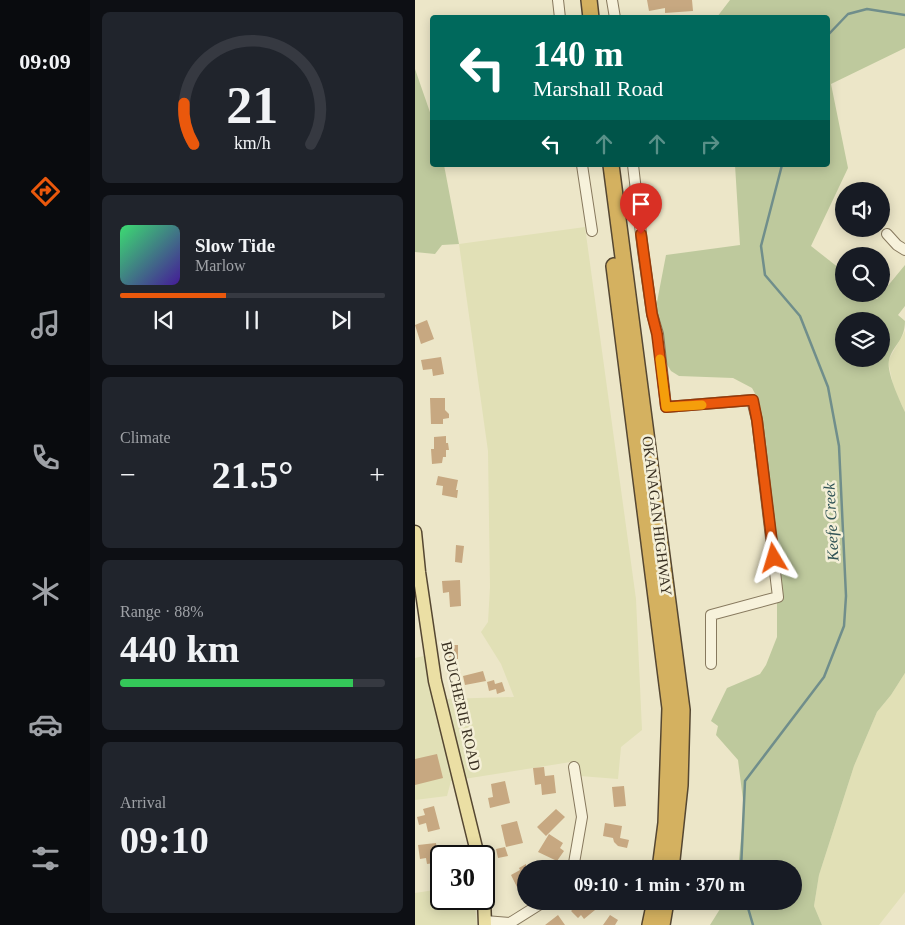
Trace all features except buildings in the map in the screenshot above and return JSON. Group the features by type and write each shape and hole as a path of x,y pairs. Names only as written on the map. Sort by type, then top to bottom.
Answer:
{"highway":[{"path":"580,0 582,15"},
{"path":"589,0 591,15"},
{"name":"OKANAGAN HIGHWAY","path":"601,167 670,708 666,823 661,860"},
{"name":"OKANAGAN HIGHWAY","path":"611,167 682,710 680,785 672,860"},
{"path":"651,925 654,910"},
{"path":"662,925 664,910"}],"main road":[{"name":"BOUCHERIE ROAD","path":"415,532 435,681 475,845"},
{"path":"484,910 485,923"}],"street":[{"path":"558,0 560,15"},
{"path":"613,0 615,15"},
{"path":"582,167 592,231"},
{"path":"633,167 643,251 652,314 657,334 666,407 753,400 757,420 778,597 711,615 711,664"},
{"path":"890,237 905,250"},
{"path":"574,767 582,817 575,860"},
{"path":"485,923 510,923 531,910"}],"green space":[{"path":"730,0 905,0 905,48 831,84 848,168 841,182 835,182 835,195 811,246 835,265 835,302 890,302 890,283 905,265 905,306 898,315 905,321 904,328 903,334 890,358 890,312 835,312 835,367 889,367 894,386 905,412 905,673 877,712 854,766 819,875 814,906 822,925 710,925 719,910 802,910 802,860 739,860 744,808 738,760 716,735 718,726 711,721 727,688 760,674 766,665 777,637 777,604 758,426 759,401 752,388 733,378 679,376 671,371 657,348 657,302 666,255 740,245 735,167 830,167 830,15 719,15"},
{"path":"415,69 430,112 430,167 444,167 459,244 442,245 435,254 415,252"},
{"path":"585,227 636,599 642,730 621,747 618,779 580,776 577,761 451,781 447,796 415,800 415,658 428,655 444,699 514,697 501,664 481,632 488,622 490,587 488,451 459,244"},
{"path":"905,331 905,412 894,389 889,367 890,357"},
{"path":"905,673 905,892 879,925 822,925 814,906 819,875 854,766 877,712"},
{"path":"430,891 430,910 475,910 477,925 415,925 415,893"}],"waterway":[{"name":"Keefe Creek","path":"830,33 848,14 867,9 905,15"},
{"name":"Keefe Creek","path":"741,860 745,781 824,677 844,626 846,596 839,446 828,387 800,316 765,275 761,246 781,167"},
{"name":"Keefe Creek","path":"749,910 753,925"}],"slow traffic":[{"path":"660,359 666,407 702,405"}],"route":[{"path":"641,234 652,314 657,334 666,407 753,400 774,558"}]}
